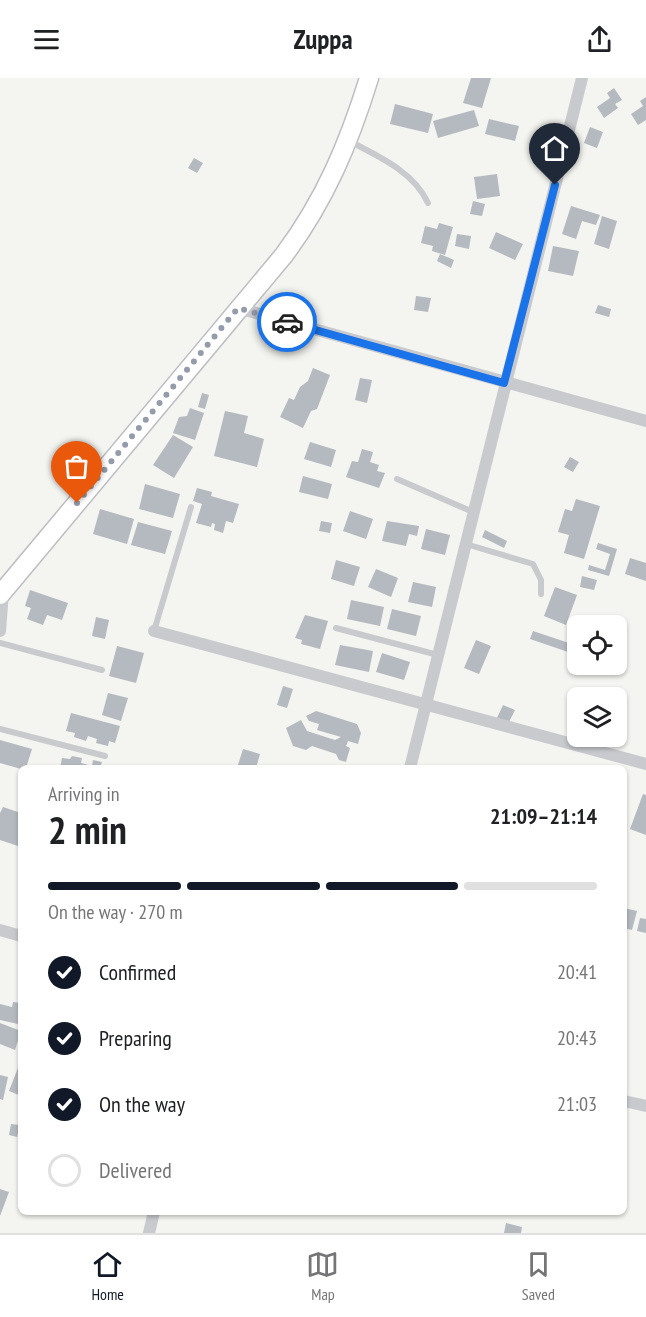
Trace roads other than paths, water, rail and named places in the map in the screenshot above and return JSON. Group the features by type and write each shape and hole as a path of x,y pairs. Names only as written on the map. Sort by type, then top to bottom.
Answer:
{"street":[{"path":"0,631 2,593 311,218 331,182 349,141 369,78"},
{"path":"411,765 504,383 582,78"},
{"path":"238,308 646,421"},
{"path":"154,631 646,764"},
{"path":"0,930 18,935"},
{"path":"627,1102 646,1106"},
{"path":"149,1233 153,1215"}],"lane":[{"path":"349,141 412,180 422,190 428,203"},
{"path":"397,479 473,512"},
{"path":"154,631 191,507"},
{"path":"465,544 533,564 541,580 541,594"},
{"path":"336,628 439,655"},
{"path":"0,643 102,670"},
{"path":"0,729 105,756"}]}
